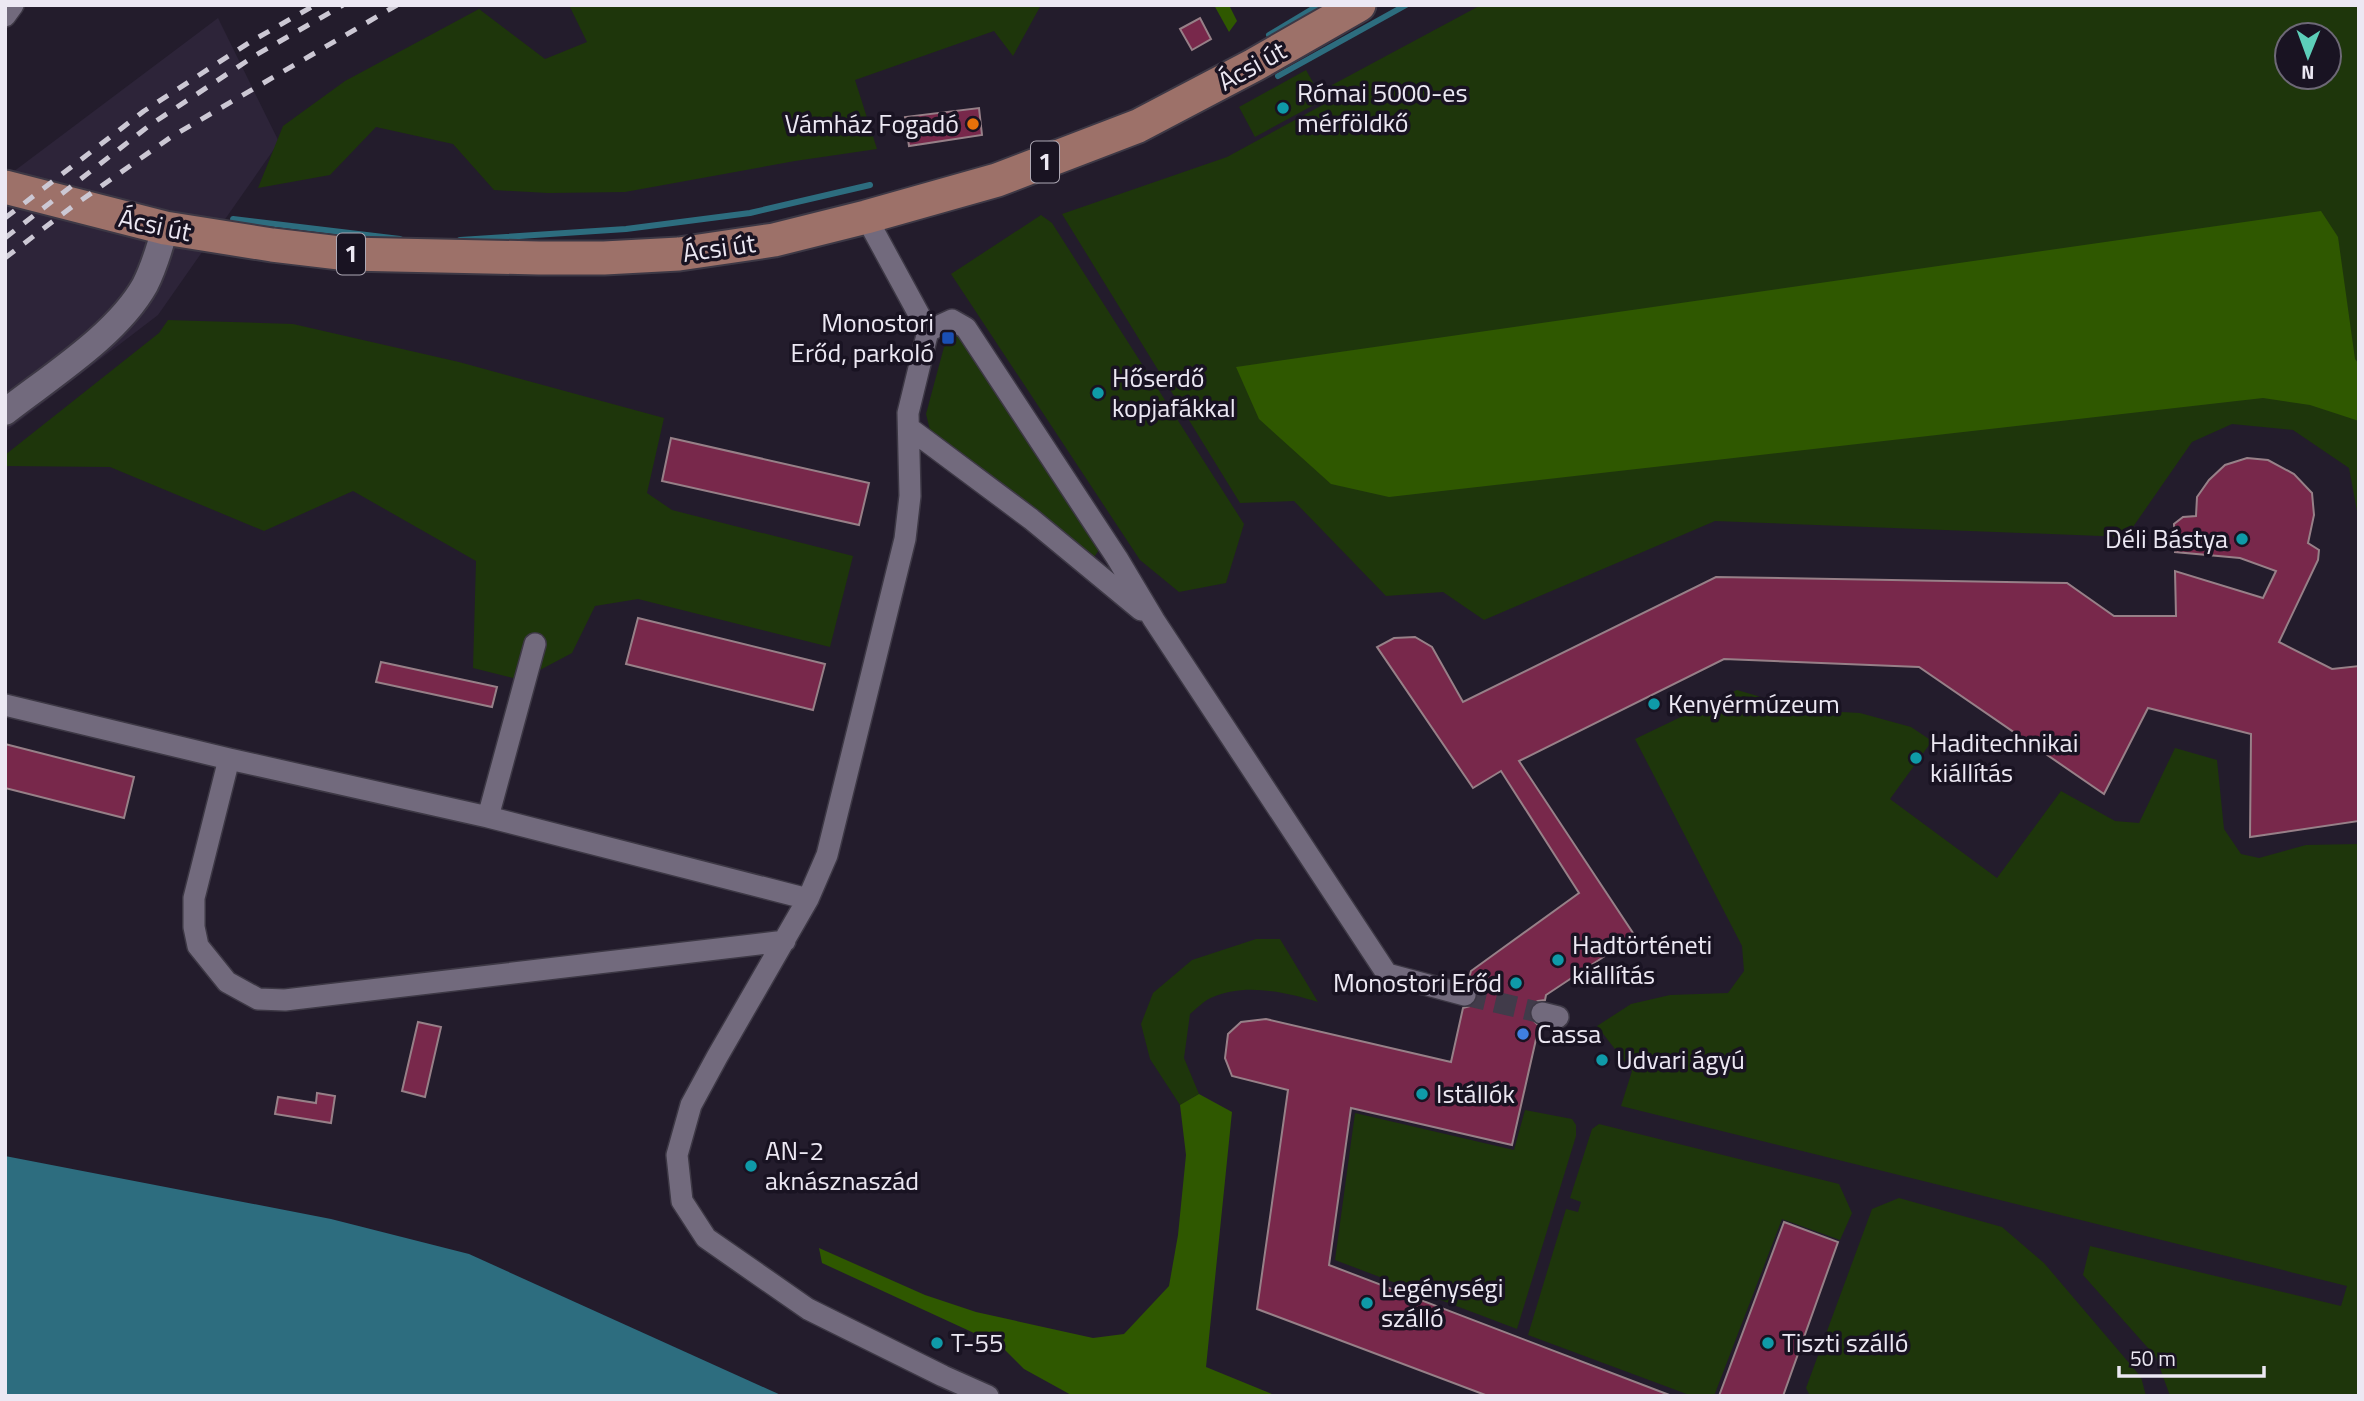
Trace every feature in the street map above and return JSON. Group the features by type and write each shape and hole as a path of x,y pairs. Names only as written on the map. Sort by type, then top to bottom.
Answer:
{"main road":[{"name":"Ácsi út","path":"20,191 165,228 272,246 348,254 604,258 679,254 760,242 866,217 997,180 1138,126 1242,72 1359,5"}],"street":[{"path":"5,16 13,5"},
{"path":"866,217 928,331 908,413 910,496 905,539 827,855 808,899 691,1105 677,1155 682,1200 706,1238 808,1309 988,1396"},
{"path":"5,412 110,330 145,284 160,249 165,228"},
{"path":"928,331 952,320 965,328 1387,974 1465,995"},
{"path":"909,428 1031,519 1154,620"},
{"path":"1087,566 1101,559 1106,541"},
{"path":"488,817 535,644"},
{"path":"5,705 488,817 808,899"},
{"path":"229,759 194,898 194,927 198,946 227,982 258,999 285,1000 785,941"}],"shaded area":[{"path":"218,18 279,142 158,315 5,432 5,178"}],"green space":[{"path":"569,5 1041,5 1013,56 994,31 855,80 877,149 625,192 548,193 494,190 453,144 376,127 330,175 258,188 283,126 345,81 479,9 545,59 587,42"},
{"path":"1214,5 1229,5 1237,21 1229,32"},
{"path":"1481,5 2359,5 2359,522 2349,468 2293,430 2232,424 2192,442 2126,537 1715,521 1484,620 1443,592 1386,596 1294,501 1240,503 1062,214 1227,157 1328,102 1332,85"},
{"path":"1306,70 1323,100 1255,137 1239,107"},
{"path":"2321,211 2338,237 2355,359 2359,364 2359,421 2310,405 2263,398 1389,497 1331,484 1259,419 1236,367"},
{"path":"1041,215 1052,223 1244,524 1226,583 1179,592 1140,560 951,274"},
{"path":"168,320 293,324 459,362 664,418 647,493 672,510 853,556 830,647 638,599 595,606 572,653 521,680 473,668 476,561 353,491 264,531 110,467 5,466 5,455 159,333"},
{"path":"958,335 1101,547 1092,560 930,430 926,414 944,347"},
{"path":"1737,690 1806,710 1860,713 1911,727 1932,741 1890,799 1997,878 2061,791 2115,821 2139,823 2175,748 2217,760 2224,829 2241,854 2259,858 2306,845 2359,844 2359,1396 2170,1396 2156,1357 2083,1275 2090,1246 2341,1306 2347,1286 1621,1106 1632,1071 1597,1026 1631,1004 1670,995 1728,993 1744,971 1742,946 1635,739"},
{"path":"1256,939 1280,939 1318,1002 1266,990 1238,990 1204,1002 1190,1014 1184,1058 1199,1094 1180,1105 1150,1059 1141,1024 1153,993 1192,960"},
{"path":"1199,1094 1232,1112 1206,1367 1277,1396 1073,1396 1024,1369 1000,1345 822,1263 819,1248 925,1295 976,1312 1093,1338 1124,1334 1169,1286 1178,1235 1186,1155 1180,1105"},
{"path":"1525,1110 1572,1119 1576,1125 1576,1136 1517,1329 1335,1260 1355,1113 1514,1150"},
{"path":"1599,1124 1839,1184 1852,1213 1840,1240 1782,1219 1714,1396 1692,1396 1528,1335 1566,1209 1578,1212 1581,1202 1570,1198 1592,1129"},
{"path":"1899,1198 2002,1227 2044,1263 2141,1377 2146,1396 1810,1396 1806,1388 1872,1209"}],"water":[{"path":"5,1156 331,1219 469,1254 783,1396 5,1396"}],"building":[{"path":"1200,18 1211,39 1192,50 1180,29"},
{"path":"979,108 982,135 909,146 905,117"},
{"path":"671,438 869,483 859,525 662,481"},
{"name":"Monostori Erőd","path":"2247,458 2268,460 2294,474 2312,493 2314,515 2308,543 2319,550 2318,560 2279,642 2332,669 2359,666 2359,821 2250,837 2251,734 2148,708 2104,794 1919,667 1724,659 1519,761 1635,936 1546,995 1545,1000 1532,1004 1530,1017 1539,1026 1512,1145 1351,1108 1329,1265 1672,1396 1488,1396 1257,1309 1288,1090 1232,1076 1225,1058 1228,1034 1241,1022 1266,1019 1451,1062 1463,1008 1474,1005 1478,998 1475,986 1468,982 1471,971 1579,893 1501,771 1473,788 1377,647 1394,638 1415,637 1432,647 1463,702 1716,577 2067,583 2114,616 2176,616 2175,571 2263,598 2276,571 2240,558 2175,552 2174,524 2183,517 2196,516 2197,497 2209,480 2225,465"},
{"path":"638,618 825,664 813,710 626,664"},
{"path":"381,662 497,687 492,707 376,682"},
{"path":"5,744 134,777 124,818 5,788"},
{"path":"418,1022 441,1027 425,1097 402,1091"},
{"path":"317,1093 335,1096 331,1123 275,1114 278,1097 316,1103"},
{"path":"1784,1222 1838,1242 1783,1396 1719,1396"}],"waterway":[{"path":"1269,35 1319,5"},
{"path":"1278,76 1406,5"},
{"path":"460,240 626,229 750,213 870,185"},
{"path":"233,219 400,239"}],"tunnel":[{"path":"1465,995 1542,1013"}],"railway":[{"path":"5,218 144,111 250,42 315,5"},
{"path":"5,238 150,125 256,55 343,5"},
{"path":"5,258 171,137 397,5"}],"place":[{"name":"Római 5000-es mérföldkő","path":"1283,108"},
{"name":"Vámház Fogadó","path":"973,124"},
{"name":"Monostori Erőd, parkoló","path":"948,338"},
{"name":"Hőserdő kopjafákkal","path":"1098,393"},
{"name":"Déli Bástya","path":"2242,539"},
{"name":"Kenyérmúzeum","path":"1654,704"},
{"name":"Haditechnikai kiállítás","path":"1916,758"},
{"name":"Hadtörténeti kiállítás","path":"1558,960"},
{"name":"Monostori Erőd","path":"1516,983"},
{"name":"Cassa","path":"1523,1034"},
{"name":"Udvari ágyú","path":"1602,1060"},
{"name":"Istállók","path":"1422,1094"},
{"name":"AN-2 aknásznaszád","path":"751,1166"},
{"name":"Legénységi szálló","path":"1367,1303"},
{"name":"T-55","path":"937,1343"},
{"name":"Tiszti szálló","path":"1768,1343"}]}
